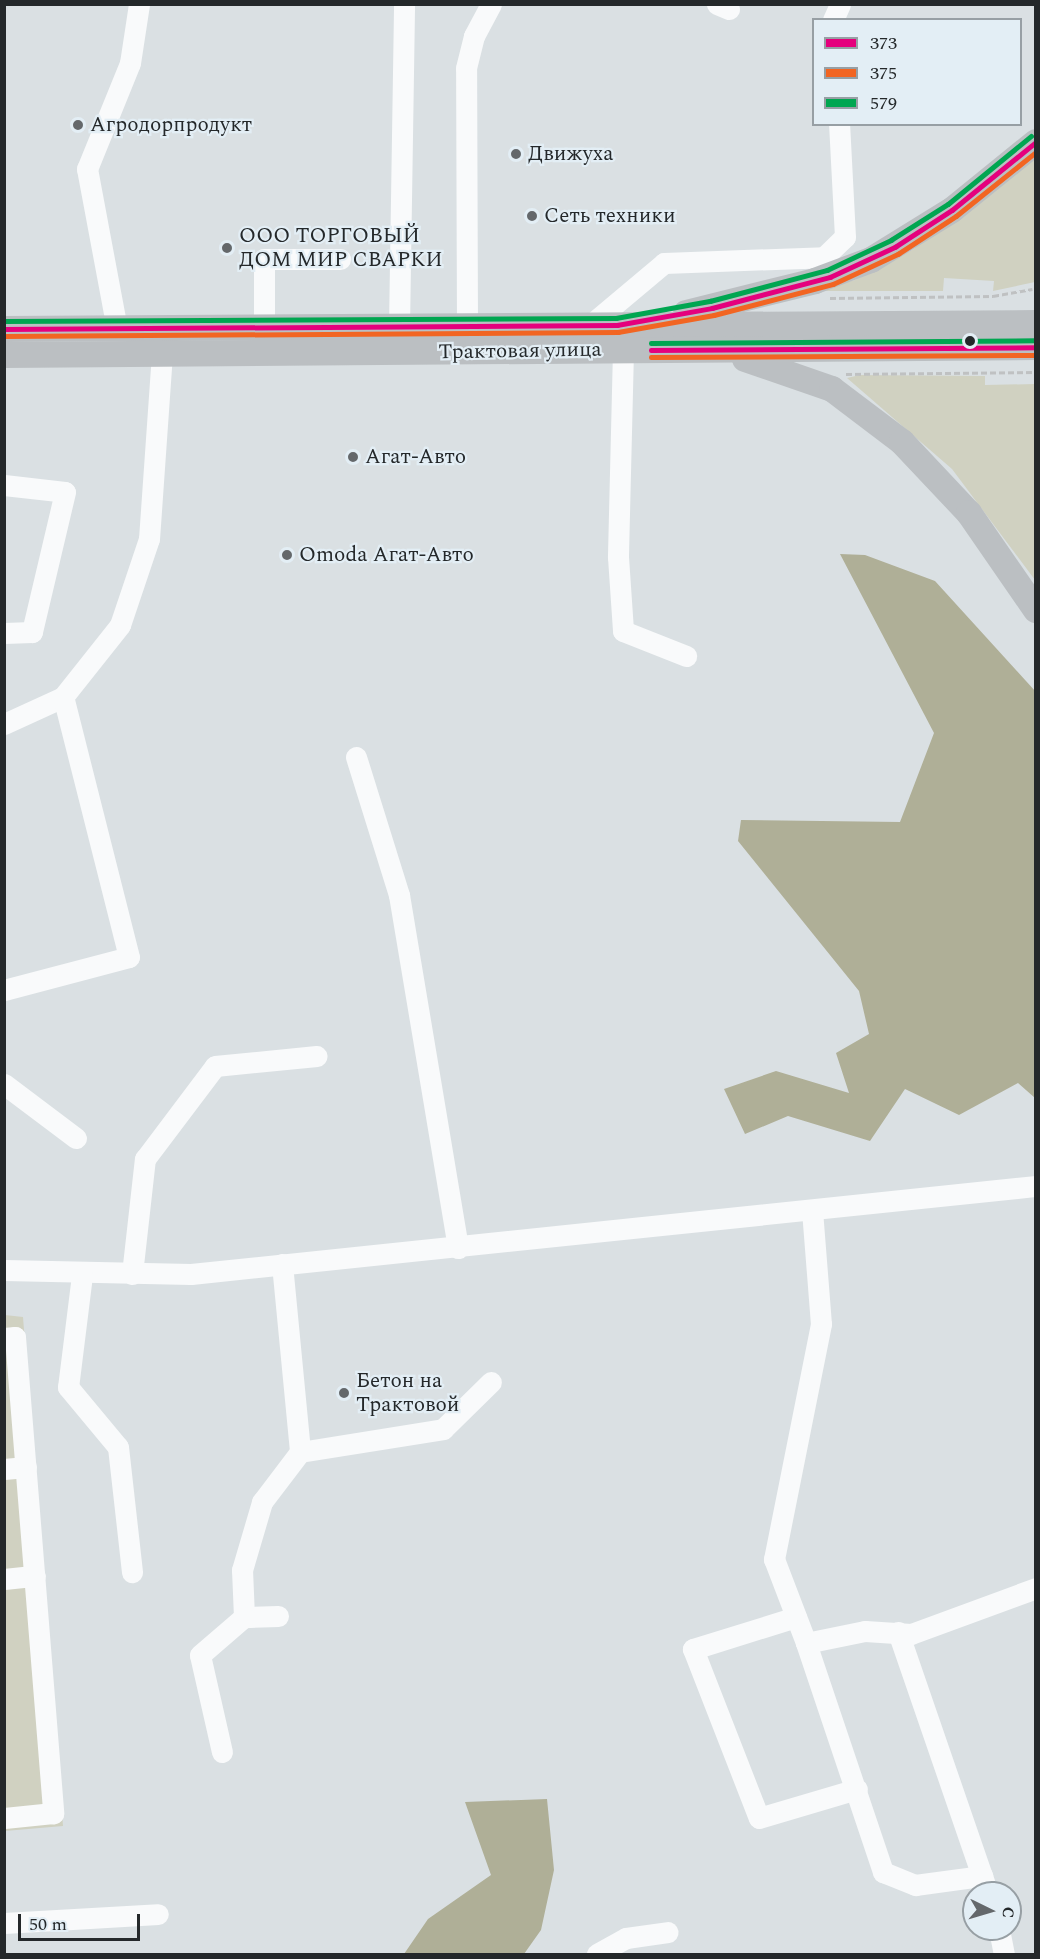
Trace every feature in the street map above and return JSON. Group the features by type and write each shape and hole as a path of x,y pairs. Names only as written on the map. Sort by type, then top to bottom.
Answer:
{"main road":[{"path":"616,325 712,308 847,271 921,232 1035,142"},
{"name":"Трактовая улица","path":"4,328 1035,323"},
{"name":"Трактовая улица","path":"4,355 1035,347"},
{"path":"685,350 782,368 850,400 938,477 1035,610"}],"lane":[{"path":"117,329 87,169 130,63 139,4"},
{"path":"399,327 404,4"},
{"path":"467,326 465,68 474,36 491,4"},
{"path":"834,18 840,4"},
{"path":"589,326 664,263 824,257 845,237 839,126"},
{"path":"264,328 264,259 340,259"},
{"path":"623,350 618,557 623,631 686,656"},
{"path":"4,724 63,697 120,624 137,583 149,539 162,354"},
{"path":"4,485 65,492 32,632 4,633"},
{"path":"4,990 129,957 63,697"},
{"path":"356,757 399,895 458,1248"},
{"path":"132,1274 145,1159 215,1066 317,1056"},
{"path":"4,1084 76,1138"},
{"path":"4,1270 82,1275 132,1274 282,1264 458,1248 1035,1186"},
{"path":"812,1210 821,1324 774,1559 806,1643 883,1872 915,1885 962,1885"},
{"path":"244,1617 242,1570 262,1502 300,1452 282,1264"},
{"path":"82,1275 68,1387 118,1447 132,1572"},
{"path":"4,1338 15,1337 53,1813 4,1818"},
{"path":"300,1452 443,1429 491,1382"},
{"path":"4,1469 26,1467"},
{"path":"4,1579 35,1576"},
{"path":"806,1643 865,1630 911,1634 1035,1588"},
{"path":"222,1752 200,1655 244,1617 278,1616"},
{"path":"796,1617 693,1649 759,1818 857,1790"},
{"path":"898,1632 984,1881"},
{"path":"4,1923 158,1914"},
{"path":"597,1954 626,1938 668,1932"}],"path":[{"path":"818,298 993,296 1032,289"},
{"path":"844,375 1035,372"}],"shaded area":[{"path":"1035,150 1035,282 993,291 994,281 944,278 943,291 814,291 855,280 914,249"},
{"path":"860,375 985,376 985,385 1035,384 1035,580 952,469 847,378"},
{"path":"840,554 865,555 935,581 1036,692 1035,1098 1018,1083 959,1115 905,1089 870,1141 788,1116 745,1134 724,1089 776,1071 849,1093 836,1053 869,1034 859,991 738,841 741,820 900,822 934,733"},
{"path":"5,1315 23,1317 63,1826 5,1831"},
{"path":"547,1799 554,1870 541,1930 524,1954 404,1954 428,1919 491,1875 465,1802"}],"transit line":[{"name":"579","path":"4,321 616,318 710,301 827,270 891,240 948,204 1031,136"},
{"name":"373","path":"4,329 617,325 712,308 830,277 895,247 952,210 1036,142"},
{"name":"375","path":"4,336 618,332 714,315 833,284 898,254 956,216 1036,152"},
{"name":"579","path":"651,343 1036,340"},
{"name":"373","path":"651,350 1036,347"},
{"name":"375","path":"651,357 1036,355"}],"place":[{"name":"Агродорпродукт","path":"78,125"},
{"name":"Движуха","path":"516,154"},
{"name":"Сеть техники","path":"532,216"},
{"name":"ООО ТОРГОВЫЙ ДОМ МИР СВАРКИ","path":"227,248"},
{"name":"Агат-Авто","path":"353,457"},
{"name":"Omoda Агат-Авто","path":"287,555"},
{"name":"Бетон на Трактовой","path":"344,1393"}]}
